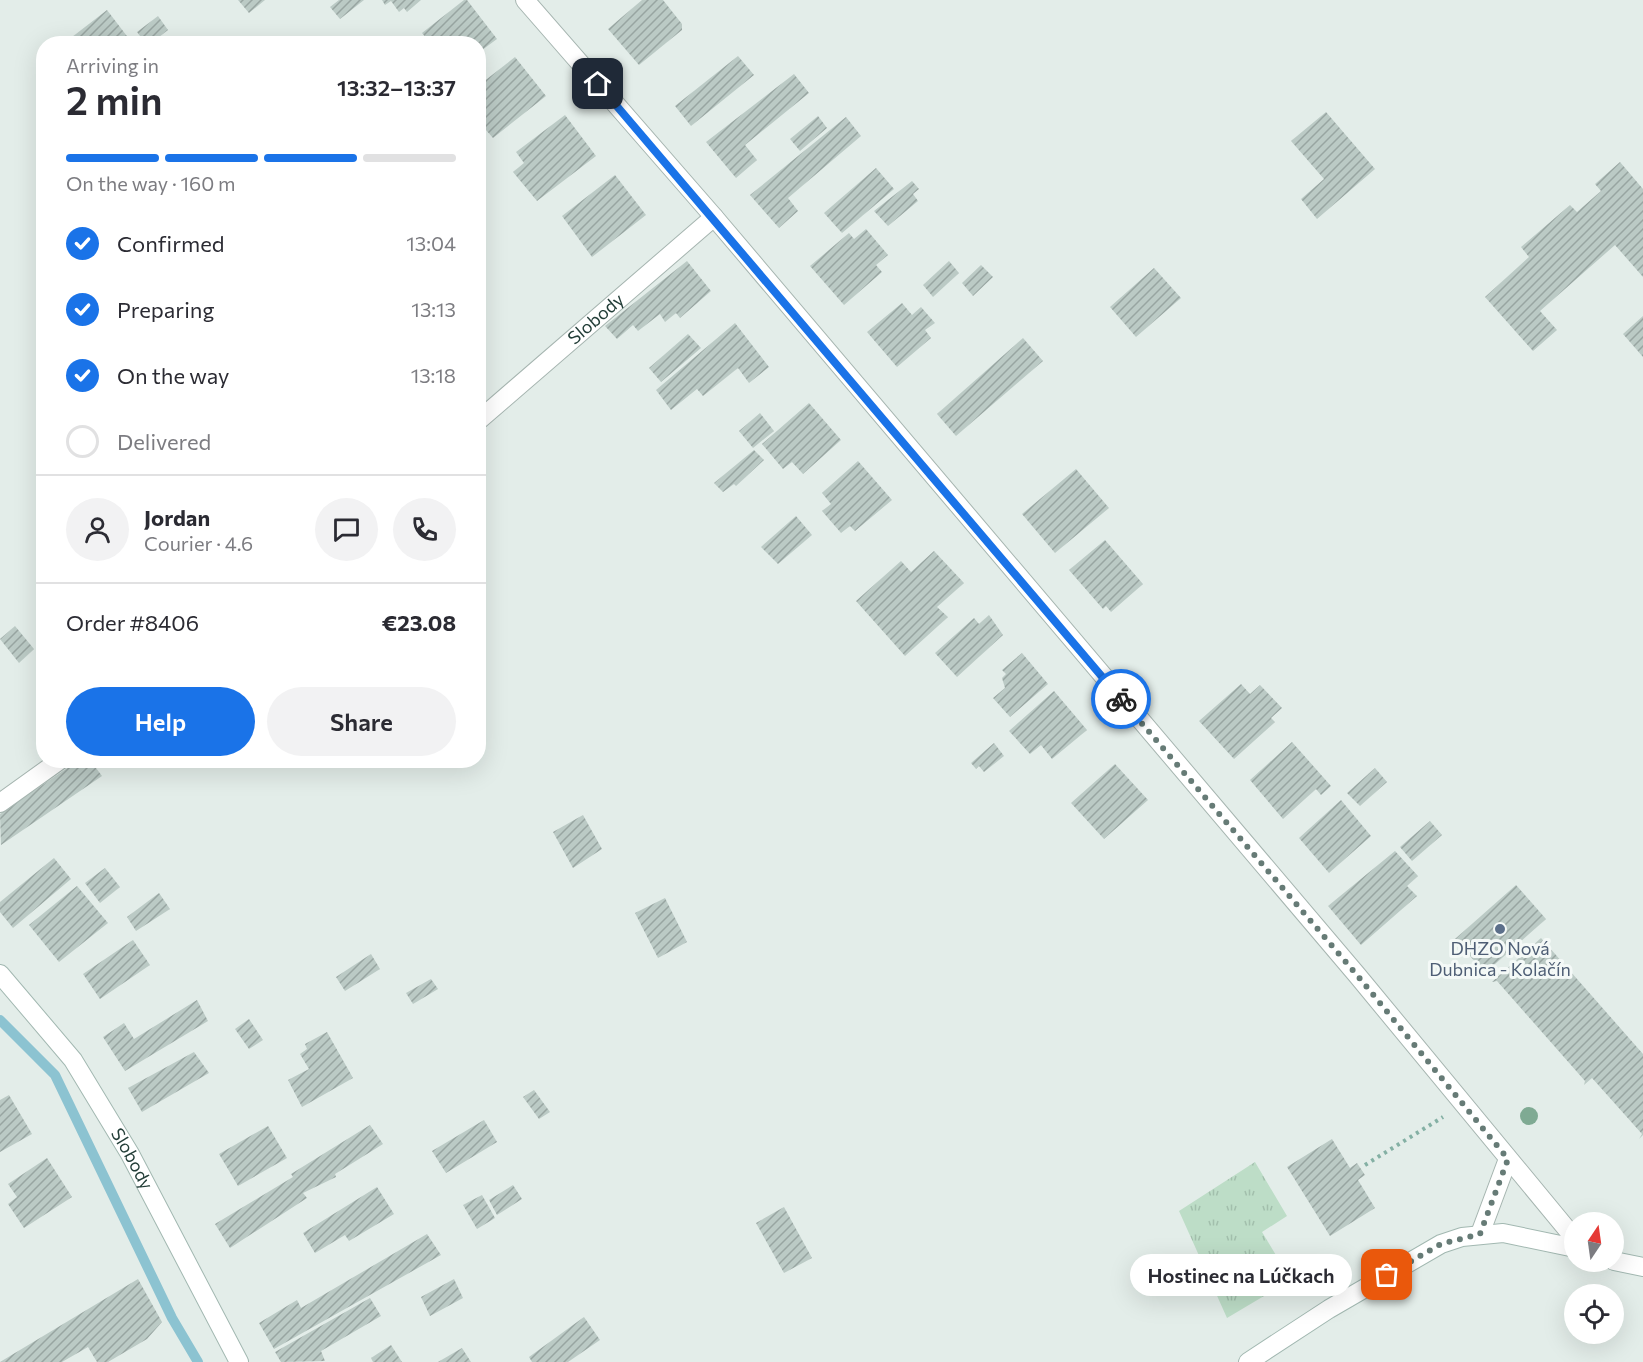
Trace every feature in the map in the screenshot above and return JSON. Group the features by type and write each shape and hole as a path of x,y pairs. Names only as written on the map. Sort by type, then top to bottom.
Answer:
{"street":[{"path":"525,0 714,218 1350,966 1564,1226"},
{"name":"Slobody","path":"486,415 714,218"},
{"path":"0,802 49,768"},
{"name":"Slobody","path":"0,974 73,1060 130,1154 239,1362"},
{"path":"1480,1234 1508,1159"},
{"path":"1248,1362 1406,1263 1441,1244 1480,1234 1525,1236 1564,1245"},
{"path":"1624,1263 1643,1267"}],"path":[{"path":"1365,1165 1464,1104"}],"green space":[{"path":"1255,1162 1287,1216 1262,1232 1291,1280 1227,1318 1179,1211"}],"building":[{"path":"238,0 265,0 249,13"},
{"path":"339,0 364,0 340,19 330,7"},
{"path":"382,0 421,0 407,12 404,8 399,12 391,1 385,5"},
{"path":"467,0 497,39 486,47 486,36 424,36 422,33"},
{"path":"642,0 663,0 682,24 682,30 639,65 608,29"},
{"path":"107,10 127,36 73,36"},
{"path":"158,16 168,30 160,36 140,36 137,32"},
{"path":"738,56 754,75 691,126 675,106"},
{"path":"515,57 546,96 493,138 486,130 486,80"},
{"path":"794,74 809,93 745,145 757,160 736,178 706,142"},
{"path":"1326,112 1375,169 1317,219 1301,199 1324,179 1291,141"},
{"path":"565,115 596,156 537,201 513,172 524,163 516,152"},
{"path":"818,116 827,128 800,151 790,139"},
{"path":"846,117 861,136 788,198 798,211 779,228 750,195"},
{"path":"1620,162 1643,189 1643,277 1615,245 1540,311 1557,330 1533,351 1485,297 1529,257 1521,247 1570,205 1577,212 1601,191 1595,184"},
{"path":"876,168 894,189 842,233 824,213"},
{"path":"615,175 646,215 592,257 562,216"},
{"path":"912,181 919,189 913,194 918,201 888,226 874,211"},
{"path":"866,229 888,255 876,265 882,272 844,305 810,266 849,233 854,239"},
{"path":"687,261 711,291 680,318 676,313 665,322 660,314 638,331 633,325 617,339 605,326"},
{"path":"949,261 959,273 933,297 923,285"},
{"path":"981,265 993,277 973,296 962,283"},
{"path":"1154,268 1181,298 1136,337 1110,307"},
{"path":"902,303 912,315 921,307 935,323 925,330 931,338 897,367 867,332"},
{"path":"1643,316 1643,357 1623,334"},
{"path":"735,323 769,367 749,383 738,368 703,396 697,389 671,410 656,390"},
{"path":"688,334 701,348 661,382 649,368"},
{"path":"1023,338 1043,361 956,436 937,414"},
{"path":"809,403 841,440 803,474 792,462 783,469 762,444"},
{"path":"760,413 774,431 753,448 739,431"},
{"path":"754,450 764,460 736,486 734,484 723,492 714,483"},
{"path":"858,461 892,500 855,531 850,526 841,533 822,511 831,504 822,493"},
{"path":"1076,469 1109,508 1055,553 1022,514"},
{"path":"796,516 812,535 778,564 761,547"},
{"path":"1105,540 1143,584 1111,612 1106,606 1103,609 1069,570"},
{"path":"934,551 964,583 937,607 948,617 905,656 856,601 901,561 911,572"},
{"path":"989,615 1003,635 957,677 935,653 974,618 979,624"},
{"path":"15,626 34,649 19,663 0,639"},
{"path":"1022,653 1048,684 1010,717 993,698 1005,688 1002,678 1006,674 1002,670"},
{"path":"1241,684 1250,694 1260,685 1282,708 1271,718 1275,722 1234,759 1199,721"},
{"path":"1054,691 1087,730 1052,759 1041,745 1030,754 1009,731"},
{"path":"1292,742 1331,786 1321,795 1316,789 1283,819 1250,780"},
{"path":"994,743 1004,756 984,772 979,766 976,769 971,763"},
{"path":"1115,764 1148,800 1104,839 1071,803"},
{"path":"67,768 96,768 102,776 1,845 0,814"},
{"path":"1375,768 1387,782 1360,806 1347,793"},
{"path":"1341,800 1371,836 1329,873 1299,838"},
{"path":"583,815 602,849 573,868 553,832"},
{"path":"1430,821 1442,835 1412,861 1400,847"},
{"path":"1395,851 1418,876 1407,886 1417,896 1361,945 1328,906"},
{"path":"54,858 71,879 13,928 0,912 0,902"},
{"path":"105,868 120,887 100,903 85,883"},
{"name":"DHZO Nová Dubnica - Kolačín","path":"1516,885 1546,919 1485,973 1455,939"},
{"path":"77,886 108,923 59,962 29,925"},
{"path":"159,893 170,909 136,931 127,917"},
{"path":"665,898 687,942 658,958 635,913"},
{"path":"1541,938 1643,1054 1643,1135 1639,1139 1642,1134 1592,1078 1584,1085 1585,1081 1497,981 1492,982"},
{"path":"133,940 150,965 100,999 83,974"},
{"path":"371,954 380,969 345,991 336,977"},
{"path":"431,979 438,989 413,1004 406,993"},
{"path":"197,1000 208,1021 125,1071 103,1037 124,1023 134,1039"},
{"path":"249,1019 263,1040 249,1049 235,1029"},
{"path":"327,1032 353,1078 302,1107 288,1080 309,1069 300,1054 307,1049 305,1044"},
{"path":"194,1052 209,1073 142,1112 128,1088"},
{"path":"534,1090 550,1112 539,1119 523,1097"},
{"path":"9,1095 32,1134 0,1152 0,1100"},
{"path":"484,1120 497,1142 446,1173 432,1151"},
{"path":"370,1125 383,1144 335,1174 336,1177 303,1193 307,1198 230,1248 215,1224 293,1177 291,1174"},
{"path":"268,1126 287,1158 238,1186 219,1154"},
{"path":"1332,1139 1350,1168 1357,1163 1365,1175 1358,1180 1375,1208 1330,1236 1287,1167"},
{"path":"47,1158 72,1197 24,1228 8,1204 17,1197 8,1184"},
{"path":"513,1185 522,1199 497,1215 489,1200"},
{"path":"377,1187 394,1214 349,1241 345,1235 315,1253 303,1233"},
{"path":"482,1195 495,1218 477,1229 463,1205"},
{"path":"784,1207 812,1258 784,1273 756,1223"},
{"path":"427,1234 441,1255 274,1349 259,1323 297,1300 301,1308"},
{"path":"138,1279 162,1322 147,1339 108,1362 97,1362 88,1347 62,1362 0,1362"},
{"path":"454,1279 463,1298 430,1316 421,1297"},
{"path":"370,1298 381,1316 321,1351 325,1361 281,1362 275,1352"},
{"path":"584,1317 600,1340 568,1362 532,1362 529,1357"},
{"path":"391,1345 402,1362 373,1362 371,1358"},
{"path":"462,1348 471,1362 438,1362"}],"waterway":[{"path":"0,1020 55,1075 172,1318 198,1362"}],"way so far":[{"path":"1121,699 1357,975 1508,1159 1480,1234 1441,1244 1387,1275"}],"place":[{"name":"DHZO Nová Dubnica - Kolačín","path":"1500,929"},
{"name":"Hostinec na Lúčkach","path":"1387,1275"}],"route":[{"path":"598,84 1121,699"}]}
